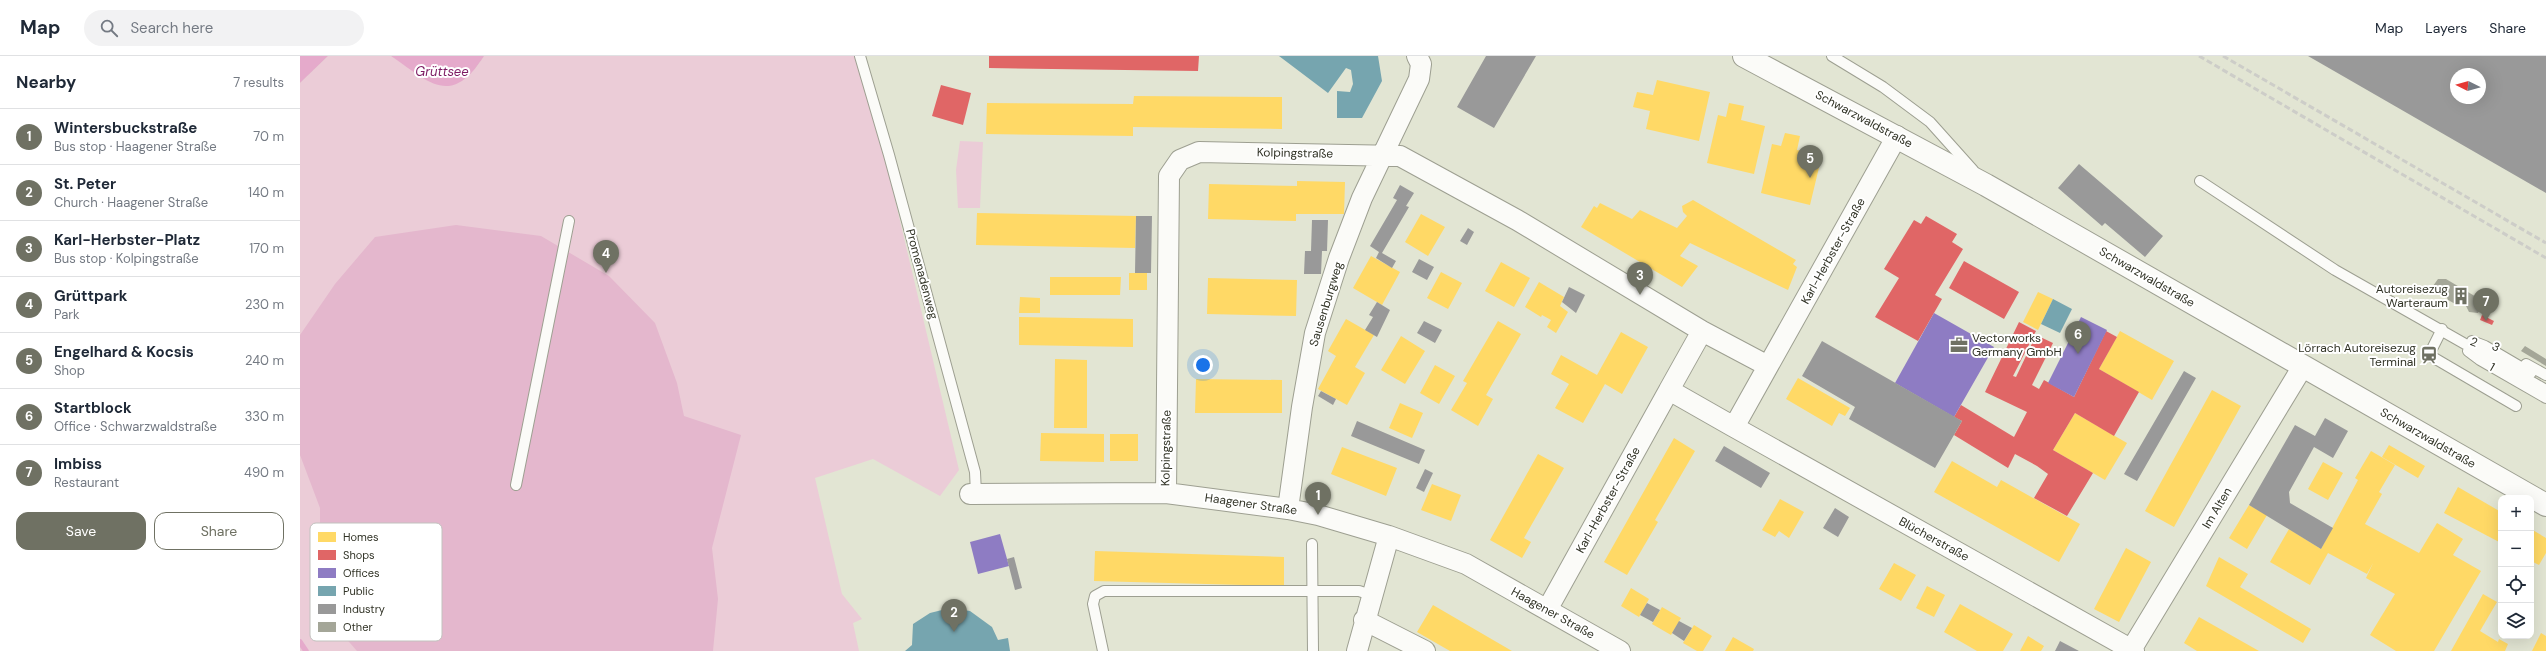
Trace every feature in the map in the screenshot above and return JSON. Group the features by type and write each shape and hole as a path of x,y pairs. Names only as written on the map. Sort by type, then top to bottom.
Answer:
{"main road":[{"name":"Schwarzwaldstraße","path":"1744,56 1897,136 1986,185 2546,505"}],"street":[{"name":"Sausenburgweg","path":"1288,509 1300,414 1315,333 1339,258 1362,198 1419,79 1421,64 1416,56"},
{"name":"Karl-Herbster-Straße","path":"1734,427 1897,136"},
{"name":"Kolpingstraße","path":"1166,493 1169,176 1180,160 1199,152 1383,154 1400,156 1518,220 1702,331 1768,366"},
{"name":"Karl-Herbster-Straße","path":"1547,610 1702,331"},
{"name":"Im Alten","path":"2132,650 2303,366"},
{"name":"Blücherstraße","path":"1669,390 2132,650"},
{"name":"Haagener Straße","path":"973,494 1166,493 1288,509 1346,522 1466,564 1620,651"},
{"path":"1357,651 1364,620 1389,536"},
{"path":"1364,620 1425,651"}],"lane":[{"name":"Promenadenweg","path":"860,56 889,155 975,472 973,494"},
{"path":"1832,56 1883,87 1930,122 1986,185"},
{"path":"2200,181 2334,270 2442,329 2546,390"},
{"path":"516,485 569,221"},
{"path":"2442,329 2429,355 2516,406"},
{"name":"3","path":"2442,329 2490,343 2546,375"},
{"name":"2","path":"2442,329 2486,346 2546,382"},
{"name":"1","path":"2442,329 2480,360 2546,398"},
{"path":"1312,544 1313,651"},
{"path":"1103,651 1092,604 1095,596 1104,591 1359,591 1371,595"}],"shaded area":[{"path":"328,56 391,56 404,64 476,68 484,56 861,56 959,470 940,496 873,459 815,478 842,594 862,619 853,623 859,651 300,651 300,83"},
{"path":"960,141 983,142 980,208 958,208 956,170"},
{"path":"456,225 541,236 609,276 655,323 677,383 684,416 741,435 712,548 718,599 713,651 357,651 348,641 442,641 442,523 320,523 320,508 300,455 300,335 335,284 375,237"}],"water":[{"path":"300,56 328,56 300,83"},
{"name":"Grüttsee","path":"391,56 484,56 472,72 461,82 450,86 439,85 428,81"}],"building: Homes":[{"path":"1657,80 1710,92 1699,141 1646,129 1650,111 1633,107 1637,92 1653,95"},
{"path":"1134,96 1282,97 1282,129 1133,127 1133,136 986,134 987,103 1133,104"},
{"path":"1729,103 1744,106 1741,120 1765,126 1754,174 1707,163 1718,115 1726,117"},
{"path":"1785,133 1800,136 1797,150 1822,155 1810,205 1761,193 1772,144 1781,146"},
{"path":"1297,181 1345,182 1344,214 1296,214 1296,221 1208,219 1209,184 1297,186"},
{"path":"1693,200 1796,260 1793,264 1797,267 1788,290 1690,243 1680,256 1698,266 1682,287 1581,227 1594,206 1597,208 1600,203 1632,219 1640,210 1677,228 1687,216 1683,212 1682,206"},
{"path":"977,213 1136,216 1135,248 976,245"},
{"path":"1421,214 1445,227 1428,256 1405,242"},
{"path":"1371,256 1400,272 1382,305 1353,288"},
{"path":"1501,262 1530,278 1514,307 1485,291"},
{"path":"1441,272 1462,283 1448,309 1427,298"},
{"path":"1129,273 1147,273 1147,290 1129,290"},
{"path":"1050,277 1121,277 1120,295 1050,295"},
{"path":"1208,278 1297,280 1296,316 1207,314"},
{"path":"1539,282 1564,297 1560,306 1568,312 1556,333 1547,327 1551,320 1542,315 1541,317 1525,307"},
{"path":"2038,292 2053,299 2038,330 2023,322"},
{"path":"1020,297 1040,298 1040,313 1019,313"},
{"path":"1019,317 1133,319 1133,347 1019,345"},
{"path":"1346,319 1374,335 1355,367 1365,373 1347,405 1318,389 1336,356 1328,351"},
{"path":"1498,321 1521,334 1486,395 1493,399 1478,426 1451,410 1467,383 1463,381"},
{"path":"2120,331 2174,361 2152,400 2099,369"},
{"path":"1621,332 1648,347 1622,394 1605,384 1583,423 1555,408 1569,384 1551,374 1561,355 1597,375"},
{"path":"1401,336 1425,351 1405,384 1381,370"},
{"path":"1055,359 1087,360 1087,428 1054,428"},
{"path":"1435,365 1455,376 1439,404 1420,393"},
{"path":"1798,378 1850,408 1845,416 1839,413 1832,426 1786,399"},
{"path":"1196,379 1282,380 1282,413 1195,413"},
{"path":"2212,390 2241,406 2174,527 2145,511"},
{"path":"1400,403 1423,413 1412,438 1389,428"},
{"path":"2075,413 2127,443 2105,480 2053,450"},
{"path":"1041,433 1104,434 1104,462 1040,461"},
{"path":"1110,434 1138,434 1138,461 1110,461"},
{"path":"1674,438 1695,451 1655,520 1658,522 1627,575 1604,562"},
{"path":"2389,445 2425,466 2418,478 2382,457"},
{"path":"1342,447 1397,468 1386,496 1331,474"},
{"path":"2371,451 2395,465 2379,492 2382,494 2365,524 2419,553 2437,523 2463,539 2453,555 2481,571 2434,651 2396,651 2370,635 2395,594 2366,578 2373,563 2367,574 2328,553 2310,585 2270,562 2289,529 2321,549 2358,480 2355,478"},
{"path":"1538,454 1564,468 1524,538 1531,542 1522,558 1490,540"},
{"path":"1952,461 1997,487 2001,480 2080,524 2059,562 1934,492"},
{"path":"2323,462 2343,473 2328,500 2308,489"},
{"path":"1432,484 1461,495 1451,521 1421,510"},
{"path":"2458,487 2498,510 2498,541 2444,513"},
{"path":"1780,499 1804,512 1789,538 1779,531 1775,537 1762,530"},
{"path":"2249,505 2267,515 2247,549 2229,538"},
{"path":"2534,531 2546,538 2546,553 2539,565 2534,562"},
{"path":"2126,548 2151,562 2119,622 2094,609"},
{"path":"1095,551 1284,557 1284,586 1094,581"},
{"path":"2219,557 2248,574 2240,587 2311,629 2303,643 2206,586"},
{"path":"1894,563 1916,575 1901,601 1879,589"},
{"path":"1927,586 1945,595 1934,617 1916,608"},
{"path":"1631,588 1649,599 1639,617 1621,606"},
{"path":"2483,594 2497,602 2480,631 2498,642 2499,639 2508,644 2505,651 2451,651"},
{"path":"1960,604 2013,634 2003,651 1977,651 1944,632"},
{"path":"1433,605 1512,651 1450,651 1417,632"},
{"path":"1662,607 1681,618 1671,635 1652,624"},
{"path":"2199,617 2259,651 2197,651 2184,643"},
{"path":"1694,625 1712,636 1703,651 1697,651 1683,643"},
{"path":"2541,633 2546,636 2546,651 2532,651"},
{"path":"2028,636 2044,646 2041,651 2020,651"},
{"path":"1733,637 1754,649 1753,651 1725,651"}],"building: Shops":[{"path":"989,56 1199,56 1198,71 989,68"},
{"path":"941,85 971,93 963,125 932,116"},
{"path":"1926,216 1957,234 1952,242 1963,249 1935,295 1942,299 1918,341 1875,317 1899,278 1884,269 1914,220 1921,224"},
{"path":"1964,261 2019,292 2004,319 1949,288"},
{"path":"2482,315 2494,321 2492,325 2480,320"},
{"path":"2019,322 2036,331 2013,376 2016,377 2036,335 2053,343 2032,385 2039,389 2044,380 2074,397 2106,331 2117,337 2099,369 2139,392 2114,436 2075,413 2053,450 2093,473 2067,516 2034,498 2048,474 2037,466 2015,454 2008,468 1954,435 1962,421 1954,417 1961,405 2014,437 2027,412 1985,392"}],"building: Offices":[{"path":"1934,313 1994,347 1954,417 1895,383"},
{"path":"2081,317 2107,330 2074,397 2048,383"},
{"path":"1000,534 1009,566 978,574 970,542"}],"building: Public":[{"path":"1279,56 1378,56 1382,81 1362,118 1337,118 1337,91 1350,92 1353,84 1351,70 1346,68 1328,93"},
{"path":"2053,299 2072,309 2060,333 2041,324"},
{"path":"950,608 970,611 992,627 998,640 1008,638 1010,651 905,651 912,645 913,624 930,613"}],"building: Industry":[{"path":"1486,56 1536,56 1494,128 1457,107"},
{"path":"2308,56 2546,56 2546,193"},
{"path":"2079,164 2163,236 2145,257 2105,223 2102,226 2058,188"},
{"path":"1400,185 1414,193 1406,206 1409,207 1382,253 1396,261 1392,268 1376,258 1379,252 1370,246 1397,200 1393,198"},
{"path":"1136,216 1152,216 1151,273 1135,273"},
{"path":"1312,220 1328,220 1327,251 1322,251 1321,274 1304,274 1305,251 1311,251"},
{"path":"1468,228 1474,232 1467,245 1460,241"},
{"path":"1419,259 1434,267 1427,280 1412,272"},
{"path":"1569,287 1585,295 1576,313 1562,302"},
{"path":"1377,302 1390,310 1377,337 1365,330 1373,317 1369,315"},
{"path":"1424,321 1442,330 1435,343 1417,333"},
{"path":"1822,341 1962,421 1935,468 1849,419 1855,407 1802,376"},
{"path":"2184,371 2196,378 2137,481 2124,474"},
{"path":"1321,391 1336,399 1333,405 1318,396"},
{"path":"2325,418 2348,431 2333,458 2314,447 2289,492 2290,503 2333,528 2321,549 2249,505 2295,425 2315,436"},
{"path":"1357,421 1425,450 1419,464 1351,436"},
{"path":"1724,446 1770,473 1761,488 1715,461"},
{"path":"1425,469 1433,473 1424,492 1416,488"},
{"path":"1835,508 1849,517 1838,537 1823,528"},
{"path":"1014,557 1022,588 1015,590 1007,559"},
{"path":"1647,603 1660,610 1653,622 1640,615"},
{"path":"1679,621 1692,628 1684,641 1672,633"},
{"path":"2060,641 2079,651 2055,651"}],"building: Other":[{"name":"Autoreisezug Warteraum","path":"2438,279 2446,279 2478,298 2482,305 2478,313 2469,312 2466,306 2459,306 2448,300 2445,293 2438,294 2433,286"},
{"path":"2525,346 2546,359 2546,366 2521,351"}],"waterway":[{"path":"300,642 306,651"}],"railway":[{"path":"2199,56 2546,258"},
{"path":"2223,56 2546,243"}],"place":[{"name":"Engelhard & Kocsis","path":"1810,178"},
{"name":"Grüttpark","path":"606,273"},
{"name":"Karl-Herbster-Platz","path":"1640,295"},
{"name":"Autoreisezug Warteraum","path":"2461,296"},
{"name":"Imbiss","path":"2486,321"},
{"name":"Vectorworks Germany GmbH","path":"1959,345"},
{"name":"Startblock","path":"2078,354"},
{"name":"Lörrach Autoreisezug Terminal","path":"2429,355"},
{"name":"Wintersbuckstraße","path":"1318,515"},
{"name":"St. Peter","path":"954,632"}]}
